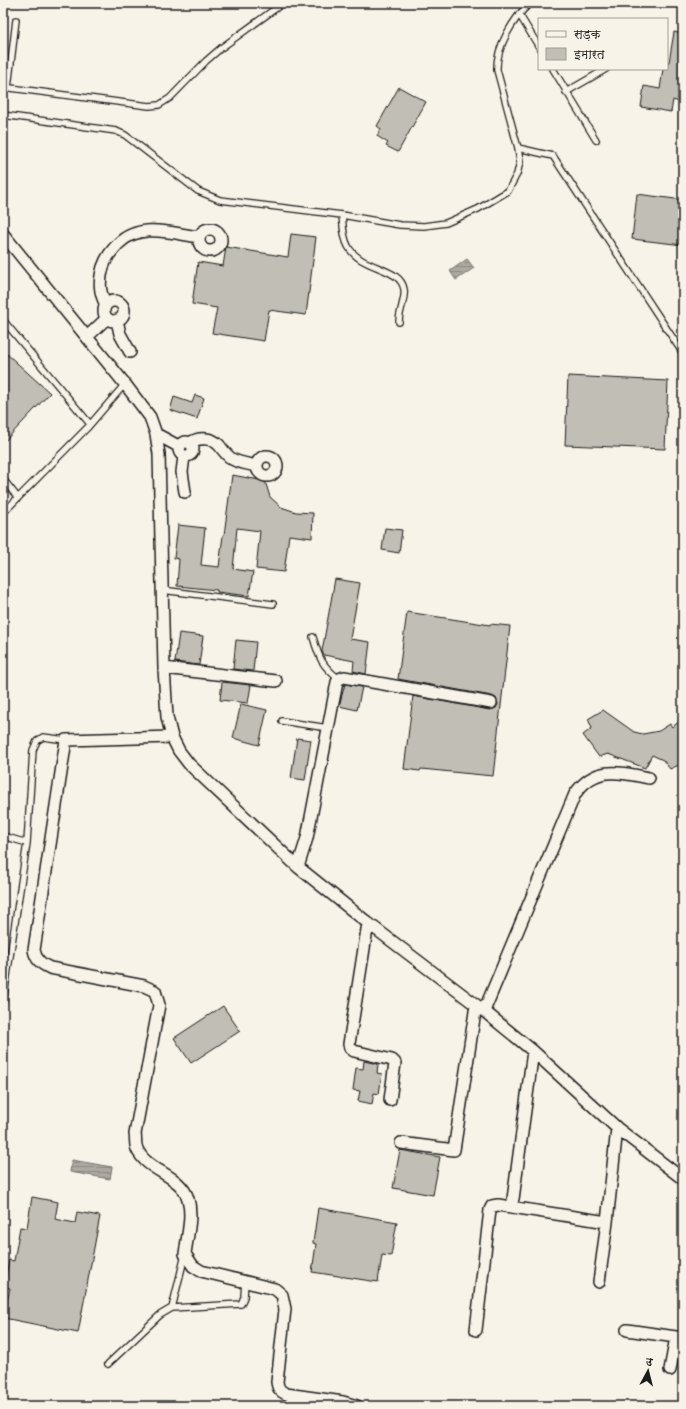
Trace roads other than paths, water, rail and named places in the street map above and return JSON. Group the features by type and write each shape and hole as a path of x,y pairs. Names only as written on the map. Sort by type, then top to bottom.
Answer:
{"street":[{"path":"106,305 100,290 101,274 105,261 112,249 123,238 135,232 146,230 158,230 199,236"},
{"path":"3,234 125,384 150,417 156,434 159,454 164,668 167,717 172,736 179,751 189,764 298,867 368,923 480,1008 533,1051 618,1128 683,1179"},
{"path":"87,337 112,319 122,316 123,310 118,302 109,303 106,305 104,311 112,319 130,352"},
{"path":"156,434 185,449"},
{"path":"185,492 182,472 185,449 196,439 207,439 218,444 226,455 231,458 256,466"},
{"path":"164,668 276,681"},
{"path":"298,867 307,838 337,682 339,679 344,677 491,702"},
{"path":"172,736 66,740 34,950 35,956 38,961 50,968 144,986 155,992 159,1005 135,1134 136,1148 145,1160 180,1185 188,1199 190,1215 185,1254 193,1266 201,1271 275,1289 282,1295 285,1309 277,1382 278,1388 281,1392 344,1402 357,1406"},
{"path":"401,1143 454,1150 480,1008 577,790 591,779 604,773 622,773 649,778"},
{"path":"368,923 349,1044 350,1048 354,1052 392,1060 395,1063 390,1100"},
{"path":"513,1199 533,1051"},
{"path":"599,1282 618,1128"},
{"path":"476,1330 490,1210 492,1206 498,1205 607,1222"},
{"path":"626,1330 679,1338 670,1370"}],"lane":[{"path":"3,115 116,131 125,135 198,191 220,200 400,225 424,226 446,223 478,209 508,191 517,174 520,162 518,148 497,70 497,60 499,50 519,14 530,3"},
{"path":"16,20 6,88 149,106 159,105 170,98 206,61 221,48 279,6"},
{"path":"519,14 538,45"},
{"path":"554,70 596,140"},
{"path":"566,92 604,70"},
{"path":"518,148 553,156 683,355"},
{"path":"342,216 347,244 355,256 361,261 397,276 402,281 405,289 399,322"},
{"path":"3,320 90,424"},
{"path":"3,513 90,424 125,384"},
{"path":"3,479 18,498"},
{"path":"162,590 273,604"},
{"path":"313,637 321,660 327,670 339,679"},
{"path":"282,720 328,728"},
{"path":"3,1003 27,843 34,750 37,741 43,737 66,740"},
{"path":"3,836 27,843"},
{"path":"172,1308 185,1254"},
{"path":"108,1364 160,1315 172,1308 178,1306 239,1305 243,1301 245,1281"}]}
